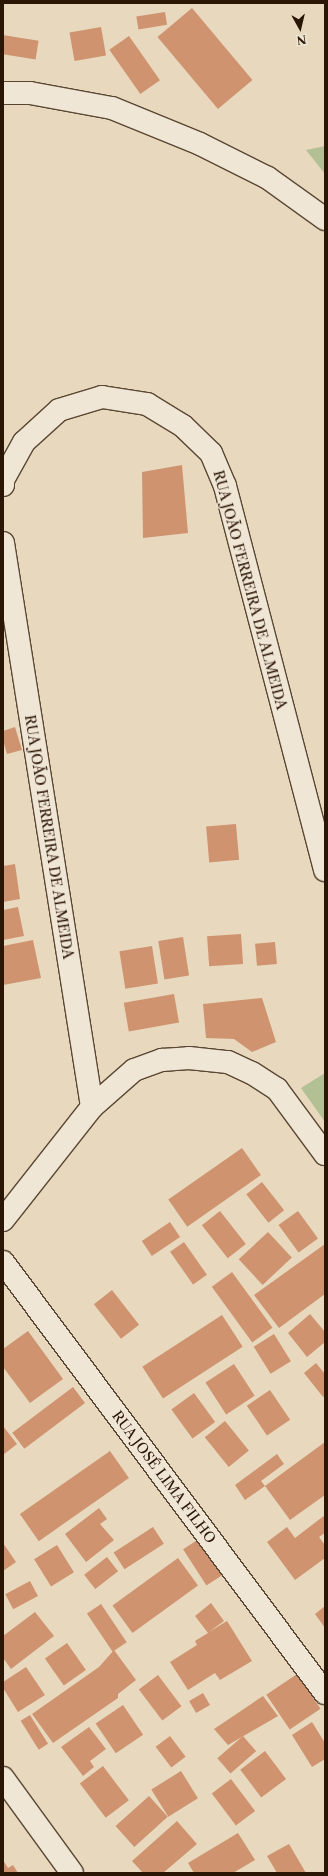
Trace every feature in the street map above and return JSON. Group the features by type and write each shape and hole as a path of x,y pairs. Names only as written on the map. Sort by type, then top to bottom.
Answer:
{"street":[{"path":"3,93 30,94 112,108 200,144 268,178 325,220"},
{"name":"RUA JOÃO FERREIRA DE ALMEIDA","path":"3,485 3,480 24,442 59,410 102,397 147,404 183,426 211,452 225,486 325,870"},
{"name":"RUA JOÃO FERREIRA DE ALMEIDA","path":"3,543 92,1107"},
{"path":"3,1220 92,1107 134,1070 162,1060 189,1058 228,1062 252,1073 277,1089 325,1154"},
{"name":"RUA JOSÉ LIMA FILHO","path":"3,1262 325,1693"},
{"path":"3,1778 72,1873"}],"green space":[{"path":"325,146 325,174 306,150"},
{"path":"325,1073 325,1122 301,1088"}],"building":[{"path":"192,8 252,80 218,109 158,37"},
{"path":"165,12 167,25 138,29 136,17"},
{"path":"101,27 106,56 75,61 69,33"},
{"path":"3,35 39,41 36,59 3,54"},
{"path":"129,36 160,80 140,94 109,50"},
{"path":"182,465 188,533 143,538 142,472"},
{"path":"15,727 22,750 7,754 3,740 3,731"},
{"path":"236,824 239,860 209,862 206,827"},
{"path":"15,864 20,899 3,902 3,866"},
{"path":"18,907 24,936 3,940 3,910"},
{"path":"241,934 243,964 209,966 207,936"},
{"path":"183,937 189,976 164,979 158,941"},
{"path":"33,940 41,978 3,985 3,946"},
{"path":"275,942 277,964 257,966 255,944"},
{"path":"152,946 158,984 125,989 119,951"},
{"path":"174,994 179,1023 129,1031 124,1003"},
{"path":"262,998 276,1042 252,1052 234,1039 206,1038 203,1004"},
{"path":"242,1148 261,1175 187,1227 168,1200"},
{"path":"262,1182 284,1210 268,1223 246,1194"},
{"path":"220,1211 246,1244 228,1258 202,1225"},
{"path":"298,1211 318,1239 299,1253 279,1225"},
{"path":"170,1222 180,1237 152,1256 142,1241"},
{"path":"268,1232 292,1258 263,1285 239,1259"},
{"path":"184,1242 207,1275 193,1285 170,1252"},
{"path":"325,1244 325,1294 279,1328 254,1295"},
{"path":"232,1272 273,1328 252,1343 212,1287"},
{"path":"112,1290 139,1325 121,1339 94,1304"},
{"path":"310,1314 325,1332 325,1342 307,1357 288,1333"},
{"path":"222,1315 243,1347 163,1399 142,1367"},
{"path":"28,1331 63,1379 30,1403 3,1367 3,1349"},
{"path":"274,1334 291,1361 271,1374 254,1347"},
{"path":"316,1363 325,1374 325,1395 323,1397 304,1373"},
{"path":"234,1364 255,1396 226,1414 205,1383"},
{"path":"73,1387 85,1403 24,1449 12,1433"},
{"path":"270,1390 290,1420 267,1436 247,1406"},
{"path":"194,1393 215,1422 193,1439 171,1409"},
{"path":"225,1421 249,1451 229,1467 205,1437"},
{"path":"3,1426 17,1444 3,1455"},
{"path":"325,1442 325,1495 290,1520 265,1486"},
{"path":"110,1451 129,1478 39,1541 20,1514"},
{"path":"277,1454 284,1464 261,1481 265,1486 245,1500 235,1485"},
{"path":"99,1508 107,1519 100,1524 114,1540 86,1562 65,1534"},
{"path":"325,1515 325,1533 319,1537 325,1545 325,1558 295,1580 267,1542 287,1527 295,1538"},
{"path":"153,1527 164,1544 124,1569 114,1553"},
{"path":"199,1539 222,1575 206,1585 183,1549"},
{"path":"3,1543 16,1562 3,1571"},
{"path":"57,1545 74,1572 51,1586 34,1559"},
{"path":"107,1557 118,1571 95,1589 84,1575"},
{"path":"178,1558 198,1586 132,1633 112,1606"},
{"path":"30,1581 38,1596 13,1609 5,1594"},
{"path":"211,1603 224,1621 209,1632 227,1621 252,1661 220,1680 215,1673 188,1690 170,1662 197,1645 195,1641 208,1633 195,1616"},
{"path":"101,1604 127,1642 113,1652 87,1614"},
{"path":"325,1606 325,1628 315,1614"},
{"path":"35,1612 54,1636 11,1669 3,1658 3,1636"},
{"path":"67,1643 86,1670 64,1686 45,1658"},
{"path":"114,1650 136,1680 118,1694 118,1698 53,1743 32,1714 99,1667"},
{"path":"26,1667 45,1695 18,1712 3,1688 3,1682"},
{"path":"297,1674 320,1709 290,1730 266,1695"},
{"path":"158,1675 181,1706 162,1721 139,1689"},
{"path":"203,1693 210,1705 196,1713 189,1701"},
{"path":"263,1696 278,1716 228,1745 214,1729"},
{"path":"123,1705 143,1735 116,1753 96,1723"},
{"path":"30,1715 48,1744 39,1750 21,1721"},
{"path":"312,1722 325,1743 325,1759 312,1767 292,1735"},
{"path":"89,1727 106,1749 90,1761 94,1767 83,1776 61,1747"},
{"path":"170,1736 186,1757 171,1768 156,1747"},
{"path":"243,1736 256,1751 230,1773 217,1758"},
{"path":"265,1751 286,1779 261,1798 240,1770"},
{"path":"103,1766 129,1800 106,1818 80,1783"},
{"path":"181,1771 198,1798 168,1817 151,1790"},
{"path":"231,1779 255,1811 236,1825 212,1793"},
{"path":"149,1796 168,1817 134,1847 116,1826"},
{"path":"177,1821 197,1844 163,1873 143,1873 132,1861"},
{"path":"238,1833 255,1860 233,1873 194,1873 188,1863"},
{"path":"289,1844 306,1873 277,1873 267,1856"},
{"path":"3,1860 8,1868 13,1865 18,1873 3,1873"}]}
